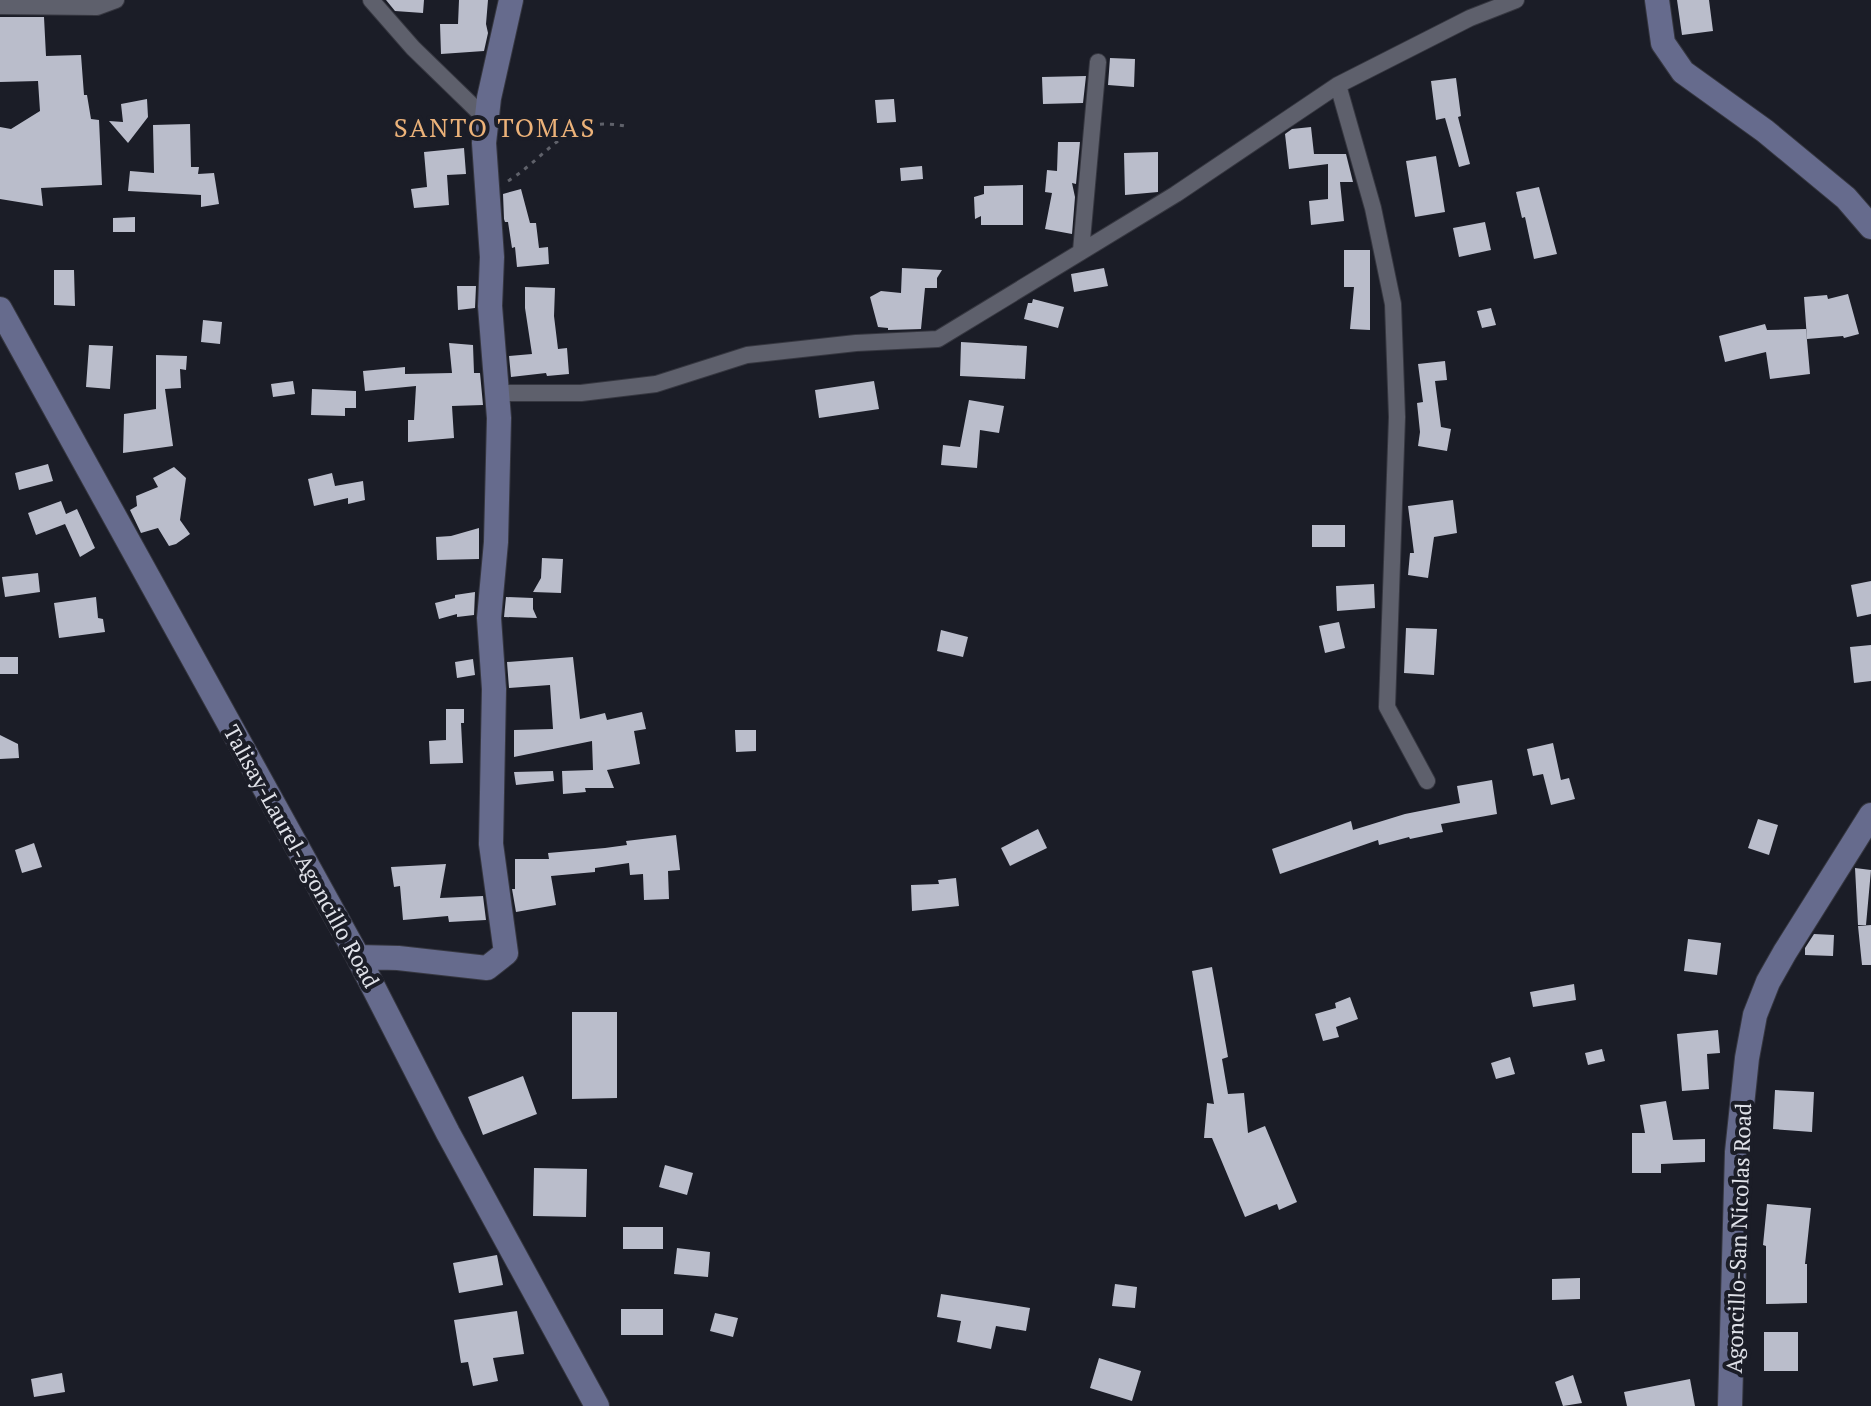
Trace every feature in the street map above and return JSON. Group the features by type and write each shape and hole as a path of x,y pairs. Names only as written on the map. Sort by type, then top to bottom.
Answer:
{"main road":[{"path":"358,957 398,958 487,968 506,953 491,844 494,689 489,618 496,542 497,393 490,306 492,257 485,118 511,0"},
{"path":"1657,0 1663,43 1683,72 1765,131 1846,198 1871,227"},
{"name":"Talisay-Laurel-Agoncillo Road","path":"0,309 358,957 448,1133 597,1406"},
{"name":"Agoncillo-San Nicolas Road","path":"1730,1406 1737,1152 1755,1015 1768,982 1785,952 1871,815"}],"street":[{"path":"0,6 116,0"},
{"path":"371,0 413,48 485,118"},
{"path":"497,393 581,393 656,384 747,355 856,343 938,339 1176,194 1338,85 1470,18 1516,0"},
{"path":"1081,251 1098,62"},
{"path":"1338,85 1373,208 1393,304 1397,417 1387,707 1427,781"}],"path":[{"path":"487,193 533,165 547,149 582,126 605,123 625,126"}],"building":[{"path":"386,0 424,0 423,13 395,11"},
{"path":"459,0 488,0 488,33 484,51 441,54 440,24 458,24"},
{"path":"1677,0 1709,0 1713,31 1682,35"},
{"path":"0,17 44,17 46,56 81,55 84,95 87,95 91,119 99,120 102,185 41,188 43,206 0,199 0,127 11,129 40,111 38,81 0,82"},
{"path":"1110,58 1135,59 1134,87 1108,85"},
{"path":"1086,76 1083,103 1043,104 1042,77"},
{"path":"1456,78 1461,116 1458,117 1470,164 1459,167 1445,118 1436,120 1431,81"},
{"path":"147,99 148,117 128,143 109,121 123,122 121,104"},
{"path":"894,99 896,122 877,123 875,100"},
{"path":"190,124 191,167 199,167 198,174 214,173 219,204 201,207 201,195 128,191 130,171 154,173 153,125"},
{"path":"1311,127 1314,154 1346,154 1353,182 1340,182 1344,221 1311,225 1309,201 1328,199 1328,164 1289,169 1285,134 1292,129"},
{"path":"1058,142 1080,142 1076,184 1072,183 1075,197 1072,234 1045,229 1052,193 1045,192 1047,170 1057,171"},
{"path":"464,148 466,174 447,175 449,205 414,208 411,189 427,187 424,152"},
{"path":"1158,152 1158,192 1125,195 1124,153"},
{"path":"1436,156 1445,212 1415,217 1406,161"},
{"path":"922,166 923,179 901,181 900,168"},
{"path":"1023,185 1023,225 981,225 981,216 975,219 974,197 984,194 984,186"},
{"path":"1539,187 1557,254 1534,259 1516,192"},
{"path":"521,189 530,223 536,223 539,248 548,247 549,264 517,267 515,247 512,248 508,222 504,219 503,194"},
{"path":"135,217 135,232 113,232 113,218"},
{"path":"1485,222 1491,250 1459,257 1453,228"},
{"path":"1344,250 1370,250 1370,330 1350,329 1354,287 1344,287"},
{"path":"902,268 942,270 937,278 937,288 925,288 921,329 888,330 878,327 870,297 881,291 901,293"},
{"path":"1104,268 1108,286 1074,292 1071,274"},
{"path":"54,270 74,270 75,306 54,305"},
{"path":"457,286 476,286 475,308 458,310"},
{"path":"525,287 555,288 558,349 567,348 569,374 511,377 509,356 532,354"},
{"path":"1848,294 1859,334 1844,338 1807,339 1804,297 1827,295 1828,299"},
{"path":"1033,299 1064,307 1058,328 1024,319 1028,303 1032,303"},
{"path":"1491,308 1496,325 1482,328 1477,311"},
{"path":"203,320 222,322 220,344 201,342"},
{"path":"1765,324 1767,330 1806,329 1810,374 1770,379 1766,352 1725,362 1719,336"},
{"path":"961,342 1027,346 1025,379 960,376"},
{"path":"449,343 473,345 474,373 480,373 483,405 452,406 454,438 408,442 408,420 414,420 416,386 365,391 363,371 405,367 405,374 452,373"},
{"path":"89,345 113,346 110,389 86,387"},
{"path":"156,355 187,356 186,370 180,369 181,388 165,389 173,446 123,453 124,414 156,409"},
{"path":"1445,361 1447,380 1435,381 1441,427 1451,429 1447,451 1418,446 1417,403 1423,402 1418,364"},
{"path":"293,381 295,394 273,397 271,384"},
{"path":"874,381 879,409 819,418 815,390"},
{"path":"312,389 356,391 356,408 345,408 345,416 311,415"},
{"path":"969,400 1004,406 999,433 980,430 977,468 941,465 943,445 960,447"},
{"path":"48,464 53,481 19,490 15,473"},
{"path":"174,467 186,478 180,520 190,534 169,546 158,528 141,533 130,510 137,506 136,496 158,487 153,478"},
{"path":"332,473 335,486 363,481 365,500 348,504 348,498 314,506 308,479"},
{"path":"1453,500 1457,533 1434,537 1428,578 1408,575 1410,553 1414,553 1408,506"},
{"path":"61,501 66,514 77,509 95,548 80,557 65,524 36,535 28,513"},
{"path":"1312,525 1345,525 1345,547 1312,547"},
{"path":"479,528 479,559 437,560 436,537"},
{"path":"542,558 563,559 561,593 533,592 541,578"},
{"path":"38,573 40,592 5,597 2,577"},
{"path":"1871,581 1871,614 1857,617 1851,585"},
{"path":"1374,584 1375,608 1337,611 1336,586"},
{"path":"475,592 474,615 457,617 457,614 439,619 435,603 455,598 455,595"},
{"path":"96,597 98,618 103,619 105,632 59,638 54,603"},
{"path":"506,597 533,598 537,618 504,617"},
{"path":"1339,622 1345,648 1325,653 1319,626"},
{"path":"1406,628 1437,629 1434,675 1404,673"},
{"path":"941,630 968,637 963,657 937,651"},
{"path":"1871,645 1871,681 1854,683 1850,647"},
{"path":"0,657 18,657 18,674 0,674"},
{"path":"573,657 580,719 605,713 607,720 642,712 646,729 634,731 640,764 607,770 614,788 585,788 586,792 563,794 562,771 593,770 592,741 514,757 514,730 553,729 550,685 509,688 507,662"},
{"path":"473,659 475,675 457,678 455,662"},
{"path":"446,709 464,709 464,723 461,723 463,763 430,764 429,741 446,740"},
{"path":"735,730 756,730 756,751 736,752"},
{"path":"0,735 18,744 19,758 0,759"},
{"path":"1553,743 1561,780 1569,778 1575,799 1551,805 1543,774 1533,776 1527,749"},
{"path":"553,771 554,781 516,785 514,772"},
{"path":"1492,780 1497,814 1441,824 1443,832 1379,845 1378,840 1280,874 1272,849 1351,821 1353,830 1405,814 1460,803 1457,786"},
{"path":"1758,819 1778,825 1769,855 1748,848"},
{"path":"1038,829 1047,848 1010,866 1001,848"},
{"path":"676,835 680,870 668,871 669,899 644,900 643,874 630,875 629,863 595,868 595,872 551,876 556,905 516,912 512,889 515,889 515,859 549,859 548,853 627,845 626,841"},
{"path":"34,843 42,867 22,873 15,850"},
{"path":"446,864 440,898 483,896 486,920 449,922 448,916 403,920 400,886 394,887 391,867"},
{"path":"1855,868 1871,870 1866,925 1858,925"},
{"path":"956,878 959,906 912,911 911,885 939,884 938,880"},
{"path":"1871,925 1871,965 1862,965 1858,926"},
{"path":"1814,934 1834,935 1833,956 1805,955 1805,948"},
{"path":"1688,939 1721,943 1717,975 1684,971"},
{"path":"1212,967 1228,1057 1222,1059 1228,1094 1244,1093 1248,1133 1265,1126 1297,1202 1279,1210 1277,1204 1245,1217 1212,1138 1204,1138 1207,1103 1214,1104 1192,971"},
{"path":"1574,984 1576,1000 1533,1007 1530,992"},
{"path":"1350,997 1358,1019 1336,1027 1339,1037 1323,1041 1315,1014 1336,1008 1335,1003"},
{"path":"572,1012 617,1012 617,1098 572,1099"},
{"path":"1718,1030 1720,1053 1707,1054 1709,1089 1682,1091 1677,1034"},
{"path":"1602,1049 1605,1061 1588,1065 1585,1053"},
{"path":"1510,1057 1515,1074 1496,1079 1491,1063"},
{"path":"523,1076 537,1114 483,1135 468,1097"},
{"path":"1775,1090 1814,1092 1812,1132 1773,1129"},
{"path":"1666,1101 1673,1140 1705,1139 1705,1162 1661,1164 1661,1173 1632,1173 1632,1133 1645,1133 1640,1105"},
{"path":"665,1165 693,1173 687,1195 659,1187"},
{"path":"534,1168 587,1169 586,1217 533,1216"},
{"path":"1767,1204 1811,1208 1805,1264 1807,1303 1766,1304 1766,1246 1763,1245"},
{"path":"623,1227 663,1227 663,1249 623,1249"},
{"path":"677,1248 710,1252 708,1277 674,1274"},
{"path":"497,1255 503,1285 459,1293 453,1263"},
{"path":"1580,1278 1580,1299 1552,1300 1552,1279"},
{"path":"1115,1284 1137,1287 1135,1308 1112,1306"},
{"path":"941,1294 1030,1308 1026,1331 996,1326 991,1349 957,1342 961,1321 937,1317"},
{"path":"621,1309 663,1309 663,1335 621,1335"},
{"path":"517,1311 524,1354 493,1358 498,1381 473,1386 468,1362 461,1363 454,1320"},
{"path":"715,1313 738,1318 733,1337 710,1331"},
{"path":"1764,1332 1798,1332 1798,1371 1764,1371"},
{"path":"1099,1358 1141,1371 1132,1401 1090,1388"},
{"path":"62,1373 65,1392 34,1397 31,1379"},
{"path":"1573,1375 1582,1403 1563,1406 1555,1382"},
{"path":"1690,1379 1695,1406 1627,1406 1624,1392"}],"district":[{"name":"SANTO TOMAS","path":"495,127"}]}
